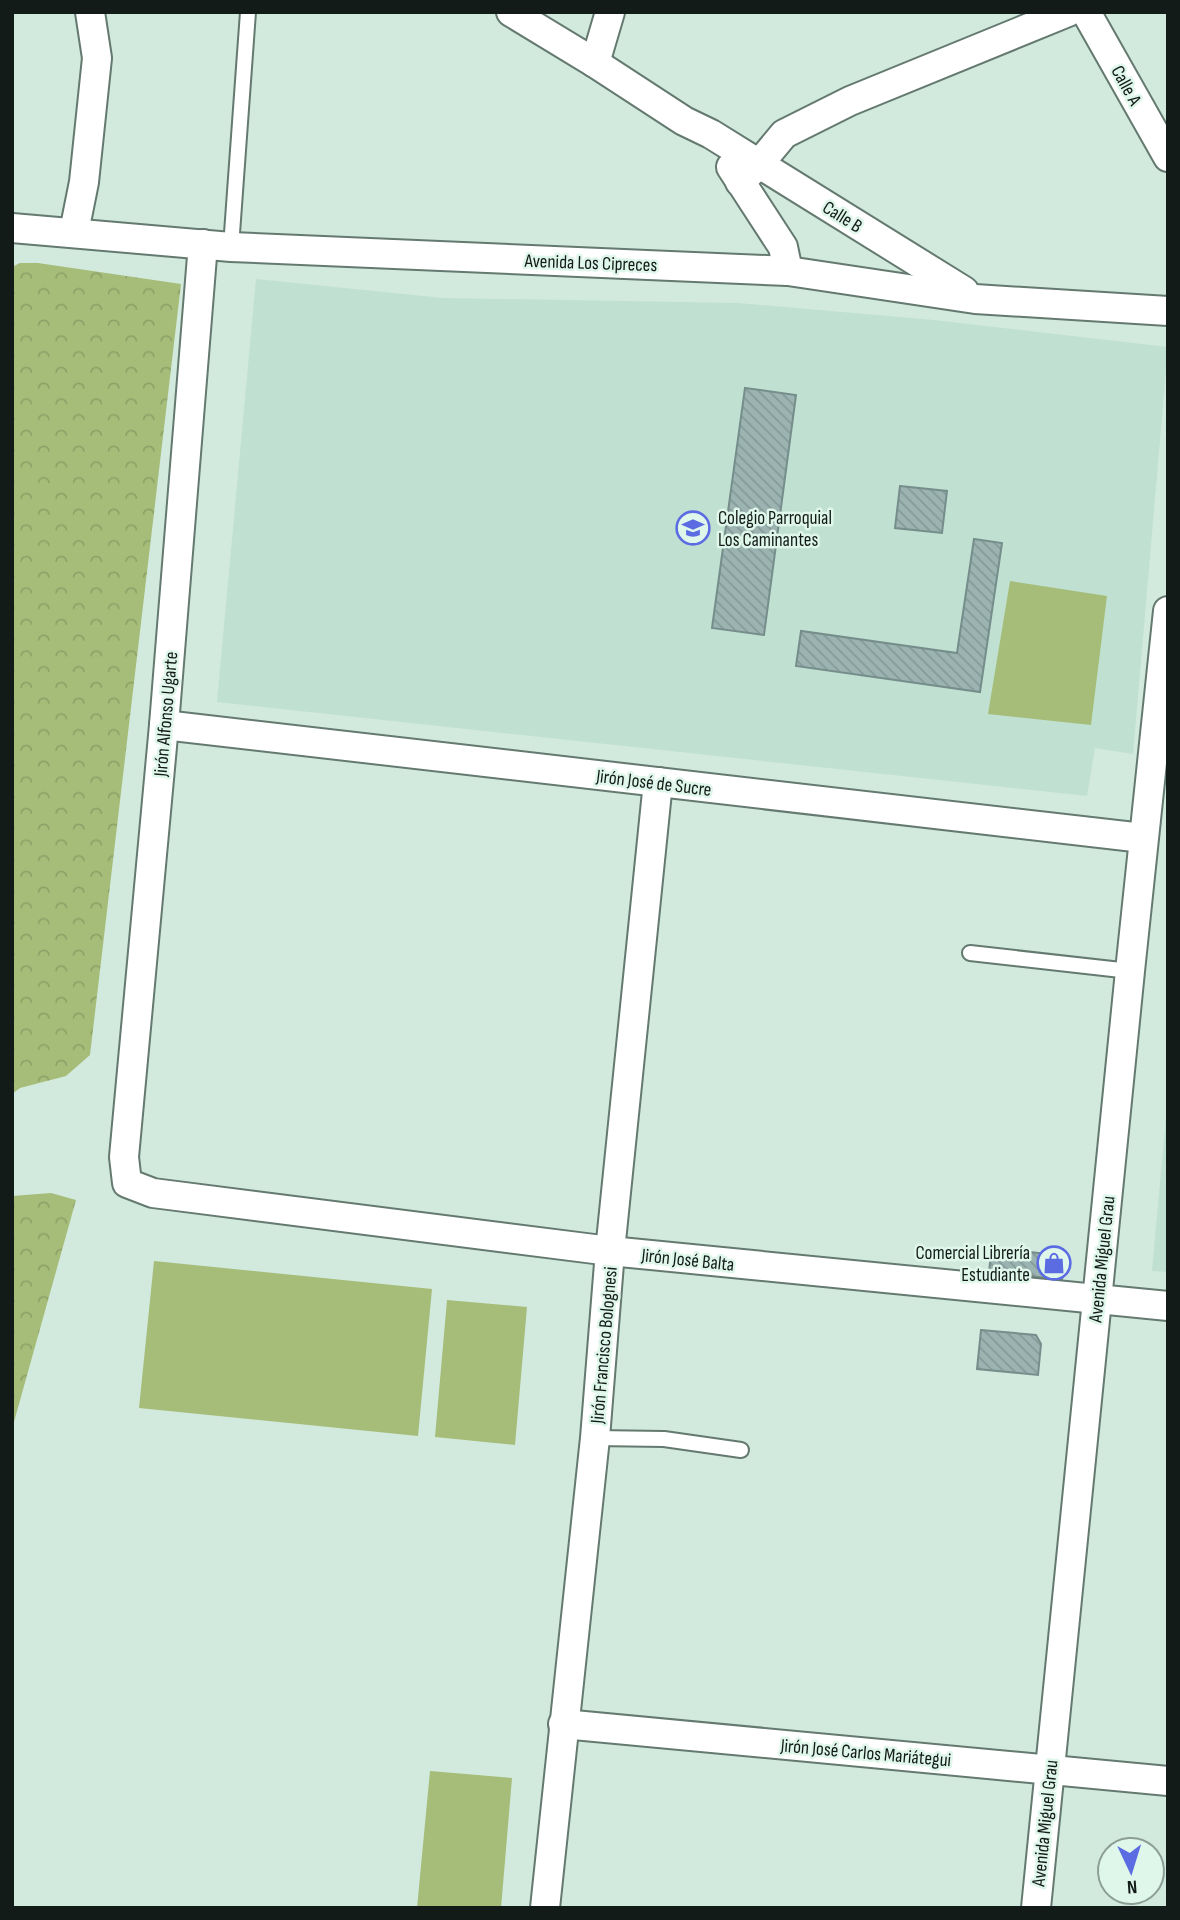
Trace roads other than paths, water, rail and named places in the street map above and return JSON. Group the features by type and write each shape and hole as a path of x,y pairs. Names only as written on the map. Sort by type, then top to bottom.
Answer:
{"street":[{"path":"74,232 84,182 97,58 90,12"},
{"name":"Calle B","path":"511,12 684,121 712,134 750,173 975,299"},
{"path":"595,64 610,12"},
{"path":"750,173 784,134 850,101 1068,12"},
{"name":"Calle A","path":"1086,12 1168,158"},
{"name":"Calle B","path":"750,173 783,247 788,271"},
{"name":"Avenida Los Cipreces","path":"12,228 231,247 788,271 975,299 1168,311"},
{"name":"Jirón Alfonso Ugarte","path":"127,1183 124,1157 164,725 203,244"},
{"name":"Avenida Miguel Grau","path":"1036,1908 1168,611"},
{"name":"Jirón José de Sucre","path":"164,725 1143,838"},
{"name":"Jirón Francisco Bolognesi","path":"545,1908 595,1438 610,1251 658,782"},
{"name":"Jirón José Balta","path":"127,1183 153,1194 610,1251 1168,1306"},
{"name":"Jirón José Carlos Mariátegui","path":"563,1724 1168,1781"}],"lane":[{"path":"231,247 248,12"},
{"path":"970,953 1130,971"},
{"path":"595,1438 664,1439 741,1450"}],"place":[{"name":"Colegio Parroquial Los Caminantes","path":"693,528"},
{"name":"Comercial Librería Estudiante","path":"1054,1263"}]}
